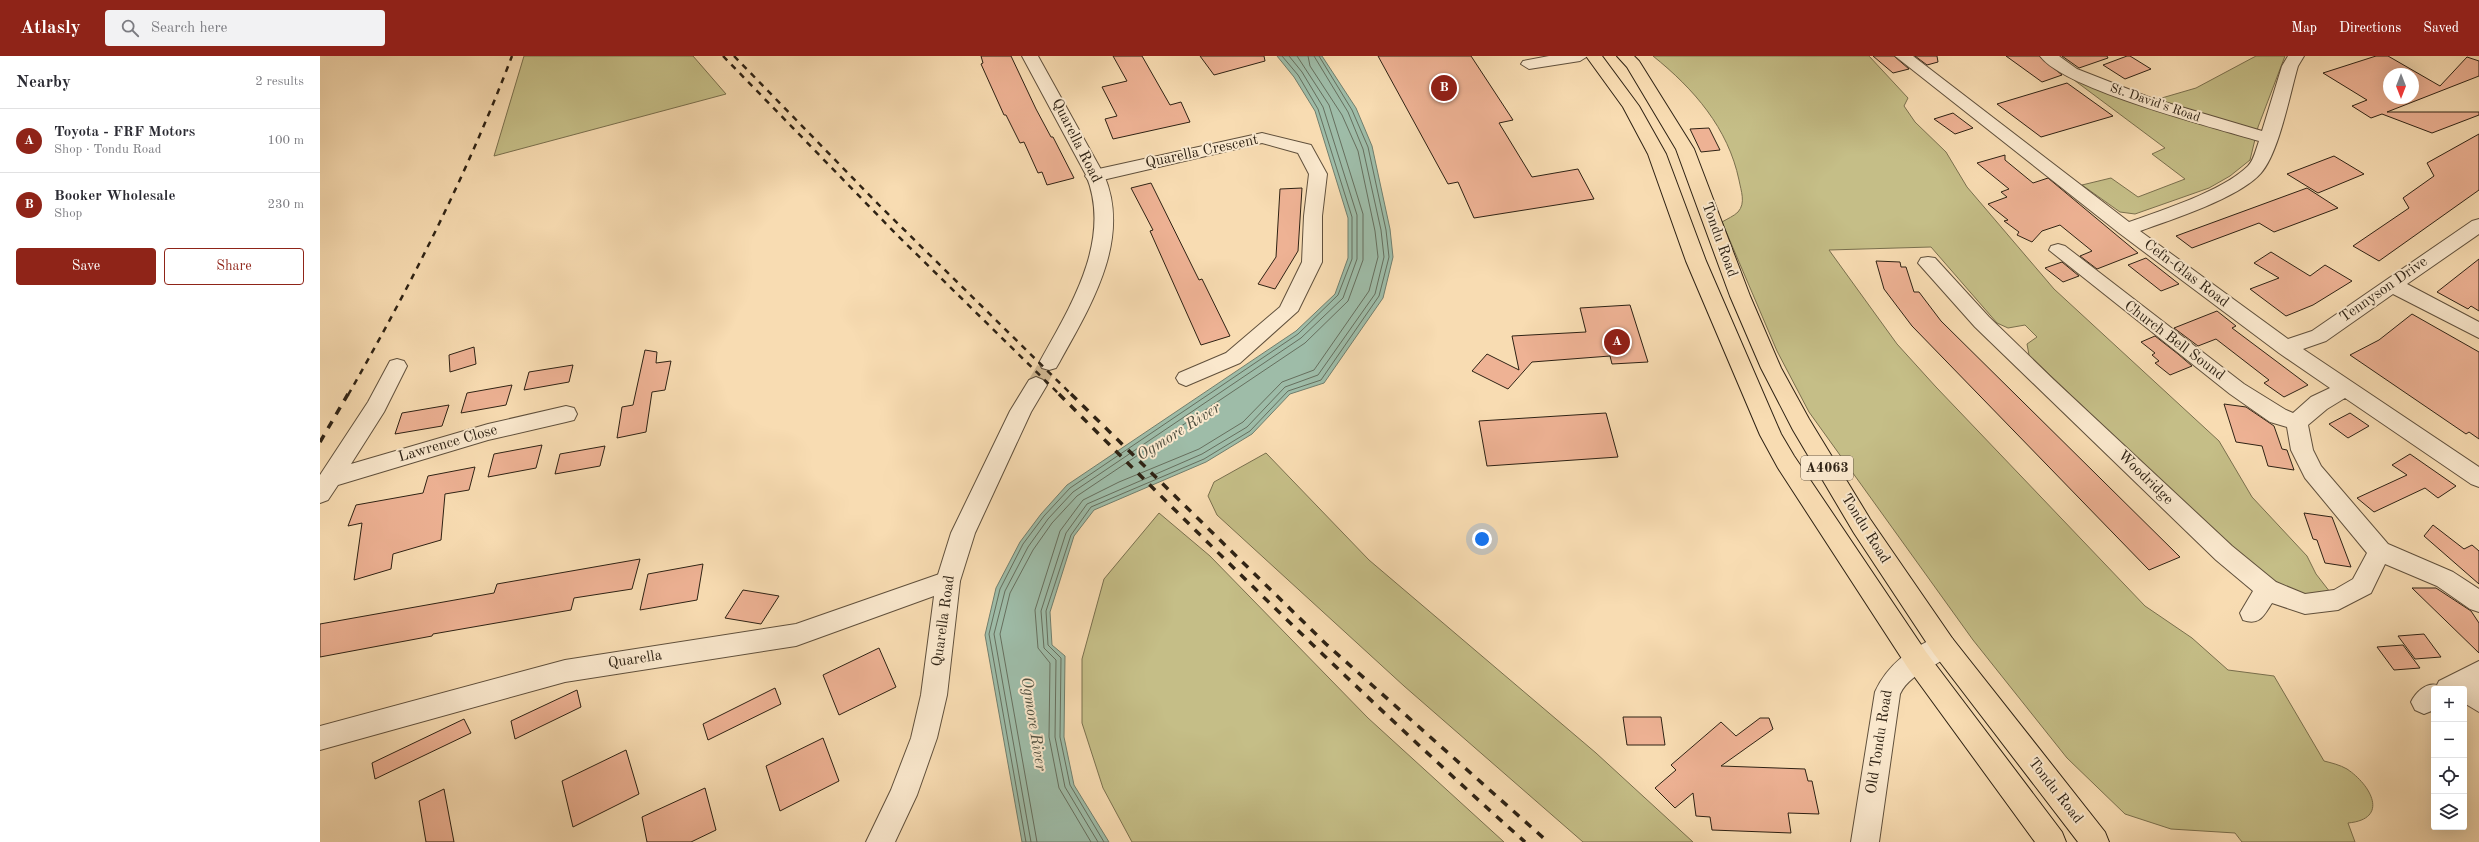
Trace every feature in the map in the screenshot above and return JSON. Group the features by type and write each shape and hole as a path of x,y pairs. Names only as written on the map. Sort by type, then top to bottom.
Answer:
{"main road":[{"name":"Tondu Road","path":"1594,56 1631,106 1657,154 1696,261 1771,435 1786,462 1917,660 2052,842"},
{"name":"Tondu Road","path":"1625,56 1632,64 1685,149 1740,296 1771,368 1801,424 1862,526 1943,646 2095,842"}],"street":[{"name":"Quarella Road","path":"1030,56 1100,186 1105,218 1105,236 1089,285 1049,364"},
{"path":"1529,64 1580,56"},
{"name":"Cefn-Glas Road","path":"1903,56 2126,229 2286,348 2479,478"},
{"name":"St. David's Road","path":"2048,56 2071,72 2145,102 2268,138"},
{"path":"2126,229 2227,188 2255,168 2268,138 2290,66 2296,56"},
{"name":"Quarella Crescent","path":"1094,176 1262,138 1305,149 1318,174 1313,216 1312,262 1288,311 1233,358 1186,378"},
{"name":"Tennyson Drive","path":"2286,348 2319,336 2479,225"},
{"name":"Church Bell Sound","path":"2058,250 2237,389 2278,416 2297,422"},
{"name":"Woodridge","path":"1928,263 1982,322 2042,380 2224,553 2267,589 2286,598 2305,604 2338,600 2362,586 2380,551"},
{"path":"2392,286 2479,331"},
{"name":"Lawrence Close","path":"326,486 376,406 397,366"},
{"name":"Quarella Road","path":"880,842 903,794 924,738 935,689 948,581 963,533 1021,411 1036,386"},
{"path":"2345,389 2319,403 2297,422 2302,450 2313,472 2380,551 2445,579 2479,602"},
{"name":"Lawrence Close","path":"326,486 488,432 566,414"},
{"name":"Quarella","path":"320,738 565,671 796,635 948,581"},
{"path":"2252,613 2267,589"},
{"name":"Old Tondu Road","path":"1865,842 1886,693 1893,680 1917,660 1943,646"},
{"path":"2463,681 2479,700"}],"shaded area":[{"path":"524,56 693,56 726,94 494,156"},
{"path":"1653,56 1869,56 1908,98 1904,106 1915,122 1946,152 1967,187 2054,289 2219,441 2252,497 2307,556 2316,574 2330,592 2309,597 2278,586 2224,541 2029,355 2027,344 2037,337 2025,325 2008,328 1997,323 1931,247 1829,250 1897,344 1936,387 2145,606 2192,638 2228,670 2274,676 2324,761 2347,769 2356,776 2369,792 2372,800 2372,808 2369,815 2361,820 2348,823 2355,842 2242,842 2235,833 2171,829 2125,814 2067,758 1973,640 1809,412 1777,351 1722,222 1738,212 1742,205 1742,193 1739,180 1727,143 1718,127 1695,96"},
{"path":"2256,56 2285,56 2258,127 2250,160 2230,176 2209,188 2135,214 2120,212 2082,185 2111,178 2138,197 2185,179 2152,154 2165,148 2066,74 2148,102 2196,88"},
{"path":"1266,453 1369,560 1596,753 1693,842 1583,842 1404,686 1217,515 1208,496 1214,482"},
{"path":"1159,513 1210,556 1368,718 1504,842 1132,842 1103,788 1082,723 1082,659 1104,579"}],"water":[{"name":"Ogmore River","path":"1277,56 1322,56 1356,108 1372,146 1390,229 1393,257 1383,298 1324,383 1290,394 1252,434 1206,462 1094,510 1074,536 1050,612 1052,645 1065,656 1064,737 1074,785 1109,842 1022,842 985,635 996,588 1020,542 1041,514 1067,485 1296,331 1335,294 1348,258 1348,218 1315,111 1294,77"}],"building":[{"path":"981,56 1011,56 1036,109 1051,137 1053,137 1074,178 1047,185 1042,172 1038,173 1024,142 1020,143 1006,115 1004,115 981,64 983,63"},
{"path":"1113,56 1142,56 1170,105 1181,102 1190,122 1113,139 1105,119 1117,116 1102,87 1127,81"},
{"path":"1200,56 1264,56 1265,61 1214,75"},
{"path":"1378,56 1471,56 1513,120 1499,123 1532,177 1578,169 1594,199 1474,218 1458,182 1448,184"},
{"path":"1873,56 1894,56 1909,69 1893,73"},
{"path":"1915,56 1937,56 1938,62 1927,65"},
{"path":"2006,56 2039,56 2062,75 2042,82"},
{"path":"2062,56 2107,56 2108,58 2079,68"},
{"path":"2130,56 2151,69 2125,79 2103,65"},
{"path":"2376,56 2388,56 2409,68 2383,68 2383,104 2407,104 2387,112 2479,112 2479,115 2432,133 2382,114 2371,118 2352,106 2367,100 2323,73"},
{"path":"2467,57 2479,61 2479,76 2419,99 2419,74 2440,86"},
{"path":"2067,83 2113,116 2041,137 1997,104"},
{"path":"1953,113 1973,128 1955,134 1934,119"},
{"path":"1709,128 1720,150 1701,152 1690,129"},
{"path":"2479,134 2479,190 2379,261 2353,246 2409,208 2403,198 2434,176 2427,163"},
{"path":"2005,155 2005,160 2033,183 2048,178 2138,253 2097,269 2080,256 2092,251 2060,225 2042,231 2032,242 2017,235 2019,232 2004,221 2008,220 1988,204 2007,197 2001,192 2009,189 1977,163"},
{"path":"2334,156 2364,174 2318,193 2287,174"},
{"path":"1151,183 1199,280 1202,279 1230,336 1201,345 1150,231 1153,230 1131,188"},
{"path":"1302,188 1298,251 1275,289 1258,284 1276,257 1280,189"},
{"path":"2307,188 2338,208 2274,232 2259,223 2192,248 2176,236"},
{"path":"2271,252 2310,276 2325,265 2352,281 2313,305 2286,316 2250,289 2279,278 2254,263"},
{"path":"2146,258 2179,284 2161,291 2128,265"},
{"path":"2479,259 2479,311 2471,306 2468,309 2437,292"},
{"path":"1876,261 1900,262 1901,267 1906,267 1914,292 1919,292 1941,321 2180,557 2149,570 1912,326 1884,289"},
{"path":"2062,262 2079,276 2063,282 2045,268"},
{"path":"1630,305 1648,362 1612,364 1610,356 1532,362 1508,389 1472,371 1487,354 1519,370 1512,336 1586,332 1580,308"},
{"path":"2217,311 2236,326 2232,328 2308,385 2284,397 2264,383 2269,380 2216,339 2198,346 2174,328"},
{"path":"2412,314 2479,352 2479,439 2469,432 2466,434 2350,355 2379,340"},
{"path":"2155,336 2192,366 2170,375 2155,363 2159,361 2152,355 2155,353 2141,342"},
{"path":"474,347 476,364 450,372 449,355"},
{"path":"645,350 657,352 656,363 671,361 665,390 652,392 646,432 617,438 622,407 633,405"},
{"path":"573,365 569,382 524,390 529,372"},
{"path":"512,385 506,405 461,413 467,393"},
{"path":"2224,404 2246,407 2274,426 2282,449 2287,450 2294,470 2268,466 2262,446 2236,442"},
{"path":"449,405 442,426 395,434 402,413"},
{"path":"1606,413 1618,457 1487,466 1479,421"},
{"path":"2350,413 2369,426 2348,438 2329,424"},
{"path":"542,445 536,468 488,477 494,454"},
{"path":"605,446 600,466 555,474 560,454"},
{"path":"2410,454 2456,486 2438,498 2425,488 2374,512 2357,498 2407,475 2392,465"},
{"path":"475,467 469,490 445,494 441,540 393,554 391,569 354,580 362,523 348,526 356,505 423,493 428,476"},
{"path":"2304,513 2332,517 2351,567 2325,563 2317,540 2313,539"},
{"path":"2433,525 2464,549 2472,545 2479,551 2479,584 2424,536"},
{"path":"640,559 632,589 574,598 571,610 433,634 432,636 320,657 320,624 494,593 497,584"},
{"path":"703,564 697,600 640,610 648,574"},
{"path":"2412,588 2436,588 2471,611 2479,623 2479,653"},
{"path":"743,590 779,596 761,624 725,618"},
{"path":"2424,634 2441,657 2415,659 2398,636"},
{"path":"2403,645 2420,668 2394,670 2377,647"},
{"path":"879,648 896,687 839,715 823,675"},
{"path":"775,688 781,704 708,740 703,724"},
{"path":"577,690 581,707 515,739 511,721"},
{"path":"1623,717 1661,717 1665,745 1627,745"},
{"path":"1760,718 1769,718 1773,729 1721,766 1805,769 1808,781 1812,781 1819,814 1788,813 1791,833 1712,830 1710,817 1696,816 1693,793 1675,808 1655,788 1676,770 1671,765 1721,722 1736,736"},
{"path":"464,719 471,733 375,779 372,763"},
{"path":"823,738 839,781 780,811 766,766"},
{"path":"626,750 639,794 573,827 562,781"},
{"path":"705,788 716,830 691,842 647,842 642,817"},
{"path":"444,789 454,842 426,842 419,801"}],"tunnel":[{"path":"1036,385 1049,363"}],"railway":[{"path":"348,395 416,271 437,228 495,100 512,56"},
{"path":"723,56 897,235 1060,395"},
{"path":"734,56 879,205 1072,395"},
{"path":"320,442 348,394"},
{"path":"1071,394 1326,644 1548,842"},
{"path":"1060,395 1173,508 1347,677 1525,842"}],"place":[{"name":"Booker Wholesale","path":"1444,88"},
{"name":"Toyota - FRF Motors","path":"1617,342"}]}
